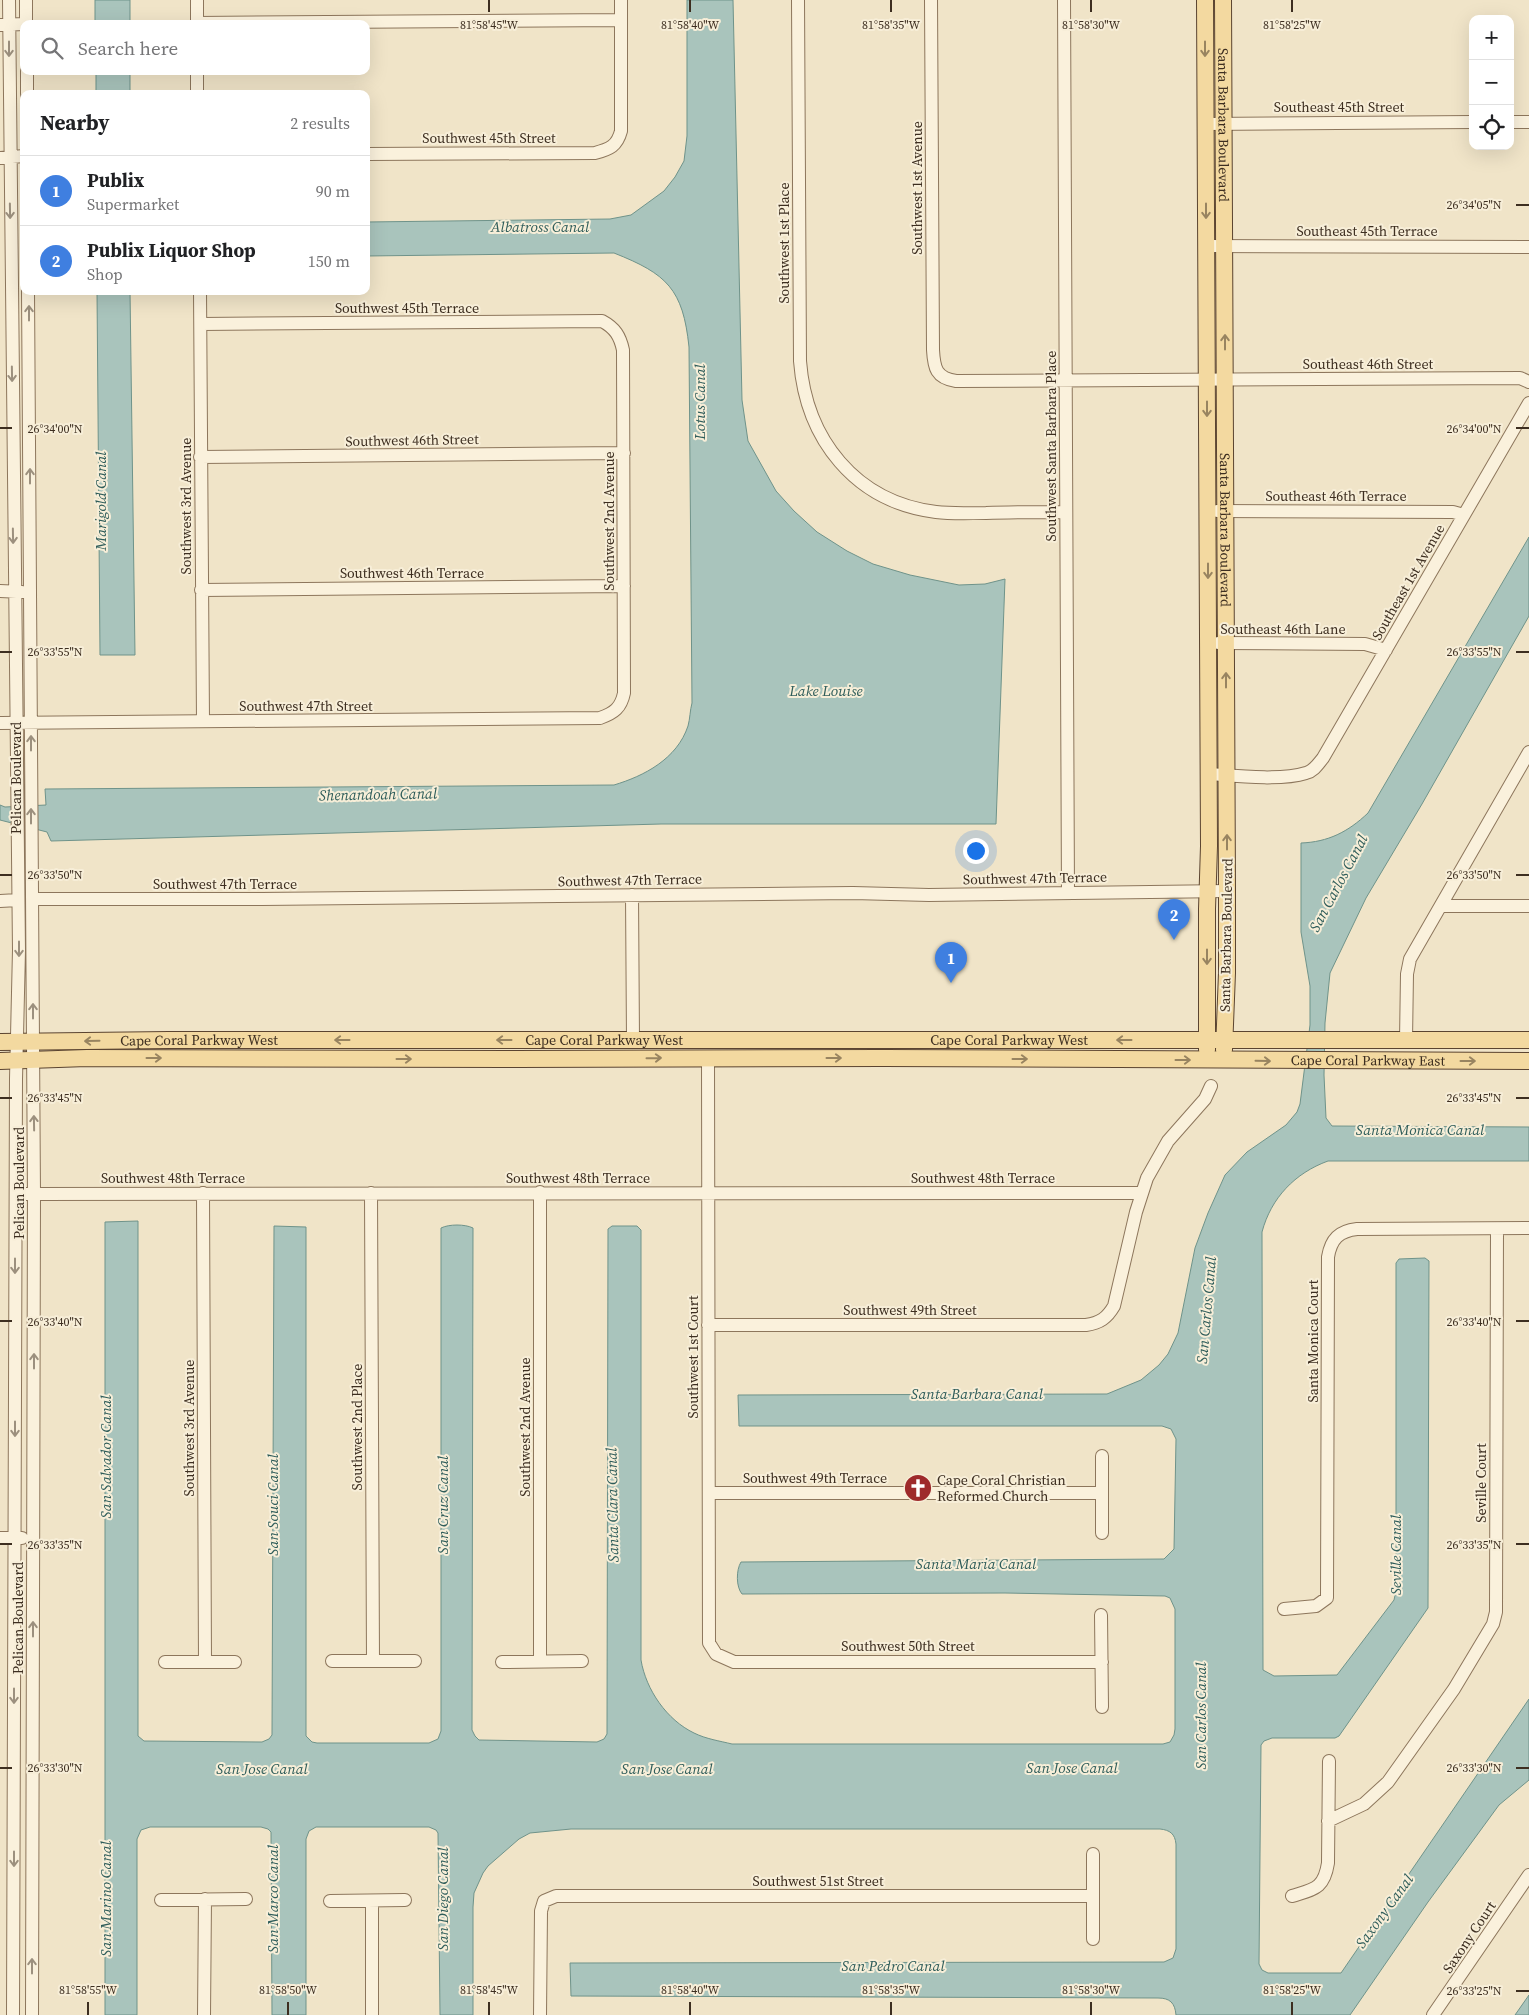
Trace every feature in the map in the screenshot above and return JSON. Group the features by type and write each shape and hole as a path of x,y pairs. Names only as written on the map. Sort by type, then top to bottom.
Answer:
{"main road":[{"name":"Santa Barbara Boulevard","path":"1205,0 1209,774 1207,1060"},
{"name":"Santa Barbara Boulevard","path":"1223,0 1228,891 1224,1060"},
{"path":"1225,1016 1230,1028 1235,1032 1302,1037"},
{"name":"Cape Coral Parkway East","path":"1207,1040 1302,1037 1384,1040 1529,1040"},
{"path":"515,1059 534,1050 622,1049 633,1040"},
{"path":"708,1058 713,1052 722,1049 812,1048 825,1040"},
{"path":"884,1058 906,1050 987,1051 999,1046 1004,1040"},
{"name":"Cape Coral Parkway West","path":"0,1042 1207,1040"},
{"name":"Cape Coral Parkway West","path":"0,1061 87,1058 1207,1060"},
{"name":"Cape Coral Parkway East","path":"1207,1060 1529,1061"}],"street":[{"name":"Pelican Boulevard","path":"9,0 4,25 5,157 18,900 25,1042 33,1060 32,2015"},
{"path":"25,20 26,0"},
{"path":"196,0 197,20"},
{"path":"370,22 621,20 621,0"},
{"name":"Southwest 1st Place","path":"798,0 801,375 814,423 826,445 849,472 871,489 904,505 933,512 1066,512"},
{"name":"Southwest 1st Avenue","path":"931,0 934,366 940,375 947,380 956,381 1066,380"},
{"name":"Southwest Santa Barbara Place","path":"1064,0 1068,893"},
{"name":"Southwest 45th Street","path":"370,154 596,153 611,148 618,141 621,131 621,20"},
{"path":"4,25 20,24"},
{"path":"27,75 27,90"},
{"path":"197,75 197,90"},
{"name":"Southeast 45th Street","path":"1205,124 1469,122"},
{"path":"1514,122 1529,122"},
{"path":"5,157 20,156"},
{"name":"Southeast 45th Terrace","path":"1206,246 1529,247"},
{"name":"Pelican Boulevard","path":"14,2015 17,1060 25,1042 33,898 31,840 28,295"},
{"name":"Southwest 3rd Avenue","path":"200,295 203,721"},
{"name":"Southwest 45th Terrace","path":"201,324 602,321 612,326"},
{"name":"Southwest 2nd Avenue","path":"612,326 621,339 623,350 624,453 624,693 622,704 612,714"},
{"name":"Southeast 46th Street","path":"1206,379 1520,378 1529,382"},
{"path":"1066,380 1206,379"},
{"name":"Southeast 1st Avenue","path":"1227,775 1286,776 1307,773 1316,767 1529,403"},
{"name":"Southwest 46th Street","path":"200,457 624,453"},
{"name":"Southeast 46th Terrace","path":"1207,511 1453,512 1464,515"},
{"name":"Southwest 46th Terrace","path":"201,590 624,586"},
{"path":"0,591 30,592"},
{"name":"Southeast 46th Lane","path":"1208,643 1365,644 1386,650"},
{"name":"Southwest 47th Street","path":"0,723 515,720 600,718 612,714"},
{"path":"1406,1040 1406,980 1415,948 1523,773 1529,752"},
{"path":"1209,774 1227,775"},
{"path":"18,848 22,867 22,882 33,898"},
{"name":"Southwest 47th Terrace","path":"33,898 1228,891"},
{"path":"632,895 633,1040"},
{"path":"0,901 18,900"},
{"path":"1441,906 1529,906"},
{"name":"Southwest 1st Court","path":"708,1058 709,1644 716,1654"},
{"path":"1141,1194 1160,1153 1177,1130 1205,1099 1212,1086"},
{"name":"Southwest 2nd Avenue","path":"540,1192 540,1662"},
{"name":"Southwest 48th Terrace","path":"16,1194 540,1192 1141,1194"},
{"name":"Southwest 3rd Avenue","path":"203,1193 205,1662"},
{"name":"Southwest 2nd Place","path":"372,1193 373,1662"},
{"name":"Southwest 49th Street","path":"708,1325 1097,1324 1109,1315 1114,1306 1124,1258 1141,1194"},
{"name":"Santa Monica Court","path":"1284,1609 1316,1606 1327,1598 1328,1266 1330,1245 1337,1235 1347,1230 1357,1229 1529,1228"},
{"name":"Seville Court","path":"1328,1821 1364,1804 1388,1782 1454,1689 1493,1624 1496,1612 1497,1229"},
{"path":"1102,1456 1102,1533"},
{"name":"Southwest 49th Terrace","path":"709,1493 1102,1493"},
{"path":"0,1538 33,1538"},
{"path":"1101,1614 1102,1707"},
{"name":"Southwest 50th Street","path":"716,1654 734,1662 1102,1662"},
{"path":"332,1662 415,1661"},
{"path":"502,1662 582,1661"},
{"path":"165,1662 235,1662"},
{"path":"1292,1896 1313,1890 1326,1878 1328,1863 1329,1761"},
{"path":"14,1794 33,1794"},
{"path":"1093,1854 1093,1938"},
{"name":"Saxony Court","path":"1433,2015 1529,1875"},
{"name":"Southwest 51st Street","path":"540,2015 541,1911 544,1901 556,1896 1092,1896"},
{"path":"204,1899 204,2015"},
{"path":"162,1900 246,1899"},
{"path":"330,1901 405,1900"},
{"path":"372,1901 372,2015"}],"water":[{"path":"95,0 130,0 130,20 95,20"},
{"path":"687,0 733,0 742,400 748,441 776,491 794,511 817,532 847,551 873,564 910,575 959,585 985,584 1005,579 996,824 661,824 51,841 47,832 0,820 0,805 5,807 46,805 45,789 614,785 637,777 668,757 683,738 688,726 692,703 689,347 686,327 677,297 669,286 647,268 614,253 370,256 370,222 610,219 631,215 664,191 675,177 684,161 687,136"},
{"path":"96,75 130,75 130,90 96,90"},
{"name":"Marigold Canal","path":"97,295 130,295 135,655 100,655"},
{"path":"1529,537 1529,616 1366,898 1330,973 1325,1023 1324,1075 1326,1118 1332,1126 1529,1127 1529,1161 1328,1161 1305,1172 1286,1188 1271,1208 1262,1232 1263,1670 1274,1676 1337,1675 1394,1600 1396,1591 1396,1263 1399,1259 1425,1258 1429,1261 1428,1608 1339,1736 1335,1738 1272,1738 1264,1741 1261,1745 1259,1964 1262,1970 1268,1973 1341,1973 1529,1699 1529,1780 1499,1805 1428,1902 1350,2015 1176,2015 1171,2002 1158,1998 571,1996 570,1963 1164,1962 1173,1958 1176,1949 1176,1844 1171,1833 1160,1829 571,1829 530,1833 519,1839 488,1866 483,1873 474,1893 473,1907 473,2015 440,2015 438,1833 429,1827 316,1827 309,1831 306,1839 306,2015 272,2015 271,1832 261,1827 150,1827 141,1830 137,1839 137,2015 105,2015 105,1222 138,1221 138,1736 144,1741 262,1742 269,1739 272,1735 274,1226 306,1227 306,1736 312,1742 317,1743 429,1743 438,1739 441,1731 441,1228 457,1225 473,1228 472,1730 479,1740 597,1742 604,1739 607,1734 608,1229 612,1226 637,1226 641,1230 641,1660 653,1693 659,1703 675,1720 699,1735 732,1744 1163,1744 1170,1742 1175,1729 1175,1609 1170,1598 1165,1596 1005,1593 742,1594 737,1578 741,1562 1164,1559 1174,1549 1176,1439 1171,1429 1162,1426 739,1426 738,1395 1107,1394 1141,1380 1159,1365 1168,1354 1178,1333 1195,1248 1225,1175 1247,1152 1286,1125 1297,1112 1300,1104 1310,1025 1310,986 1301,932 1301,843 1320,841 1337,835 1353,826 1368,813"},
{"path":"1529,1995 1529,2015 1515,2015"}],"place":[{"name":"Publix Liquor Shop","path":"1174,940"},
{"name":"Publix","path":"951,983"},
{"name":"Cape Coral Christian Reformed Church","path":"918,1488"}],"water label":[{"name":"Albatross Canal","path":"540,226"},
{"name":"Lotus Canal","path":"699,402"},
{"name":"Lake Louise","path":"826,690"},
{"name":"Shenandoah Canal","path":"378,794"},
{"name":"San Carlos Canal","path":"1338,883"},
{"name":"Santa Monica Canal","path":"1420,1129"},
{"name":"San Carlos Canal","path":"1206,1310"},
{"name":"Santa Barbara Canal","path":"977,1393"},
{"name":"San Salvador Canal","path":"105,1457"},
{"name":"San Souci Canal","path":"272,1505"},
{"name":"San Cruz Canal","path":"442,1505"},
{"name":"Santa Clara Canal","path":"612,1505"},
{"name":"Seville Canal","path":"1395,1555"},
{"name":"Santa Maria Canal","path":"976,1563"},
{"name":"San Carlos Canal","path":"1200,1716"},
{"name":"San Jose Canal","path":"1072,1767"},
{"name":"San Jose Canal","path":"262,1768"},
{"name":"San Jose Canal","path":"667,1768"},
{"name":"San Marino Canal","path":"105,1899"},
{"name":"San Marco Canal","path":"272,1899"},
{"name":"San Diego Canal","path":"442,1899"},
{"name":"Saxony Canal","path":"1384,1911"},
{"name":"San Pedro Canal","path":"893,1965"}]}
